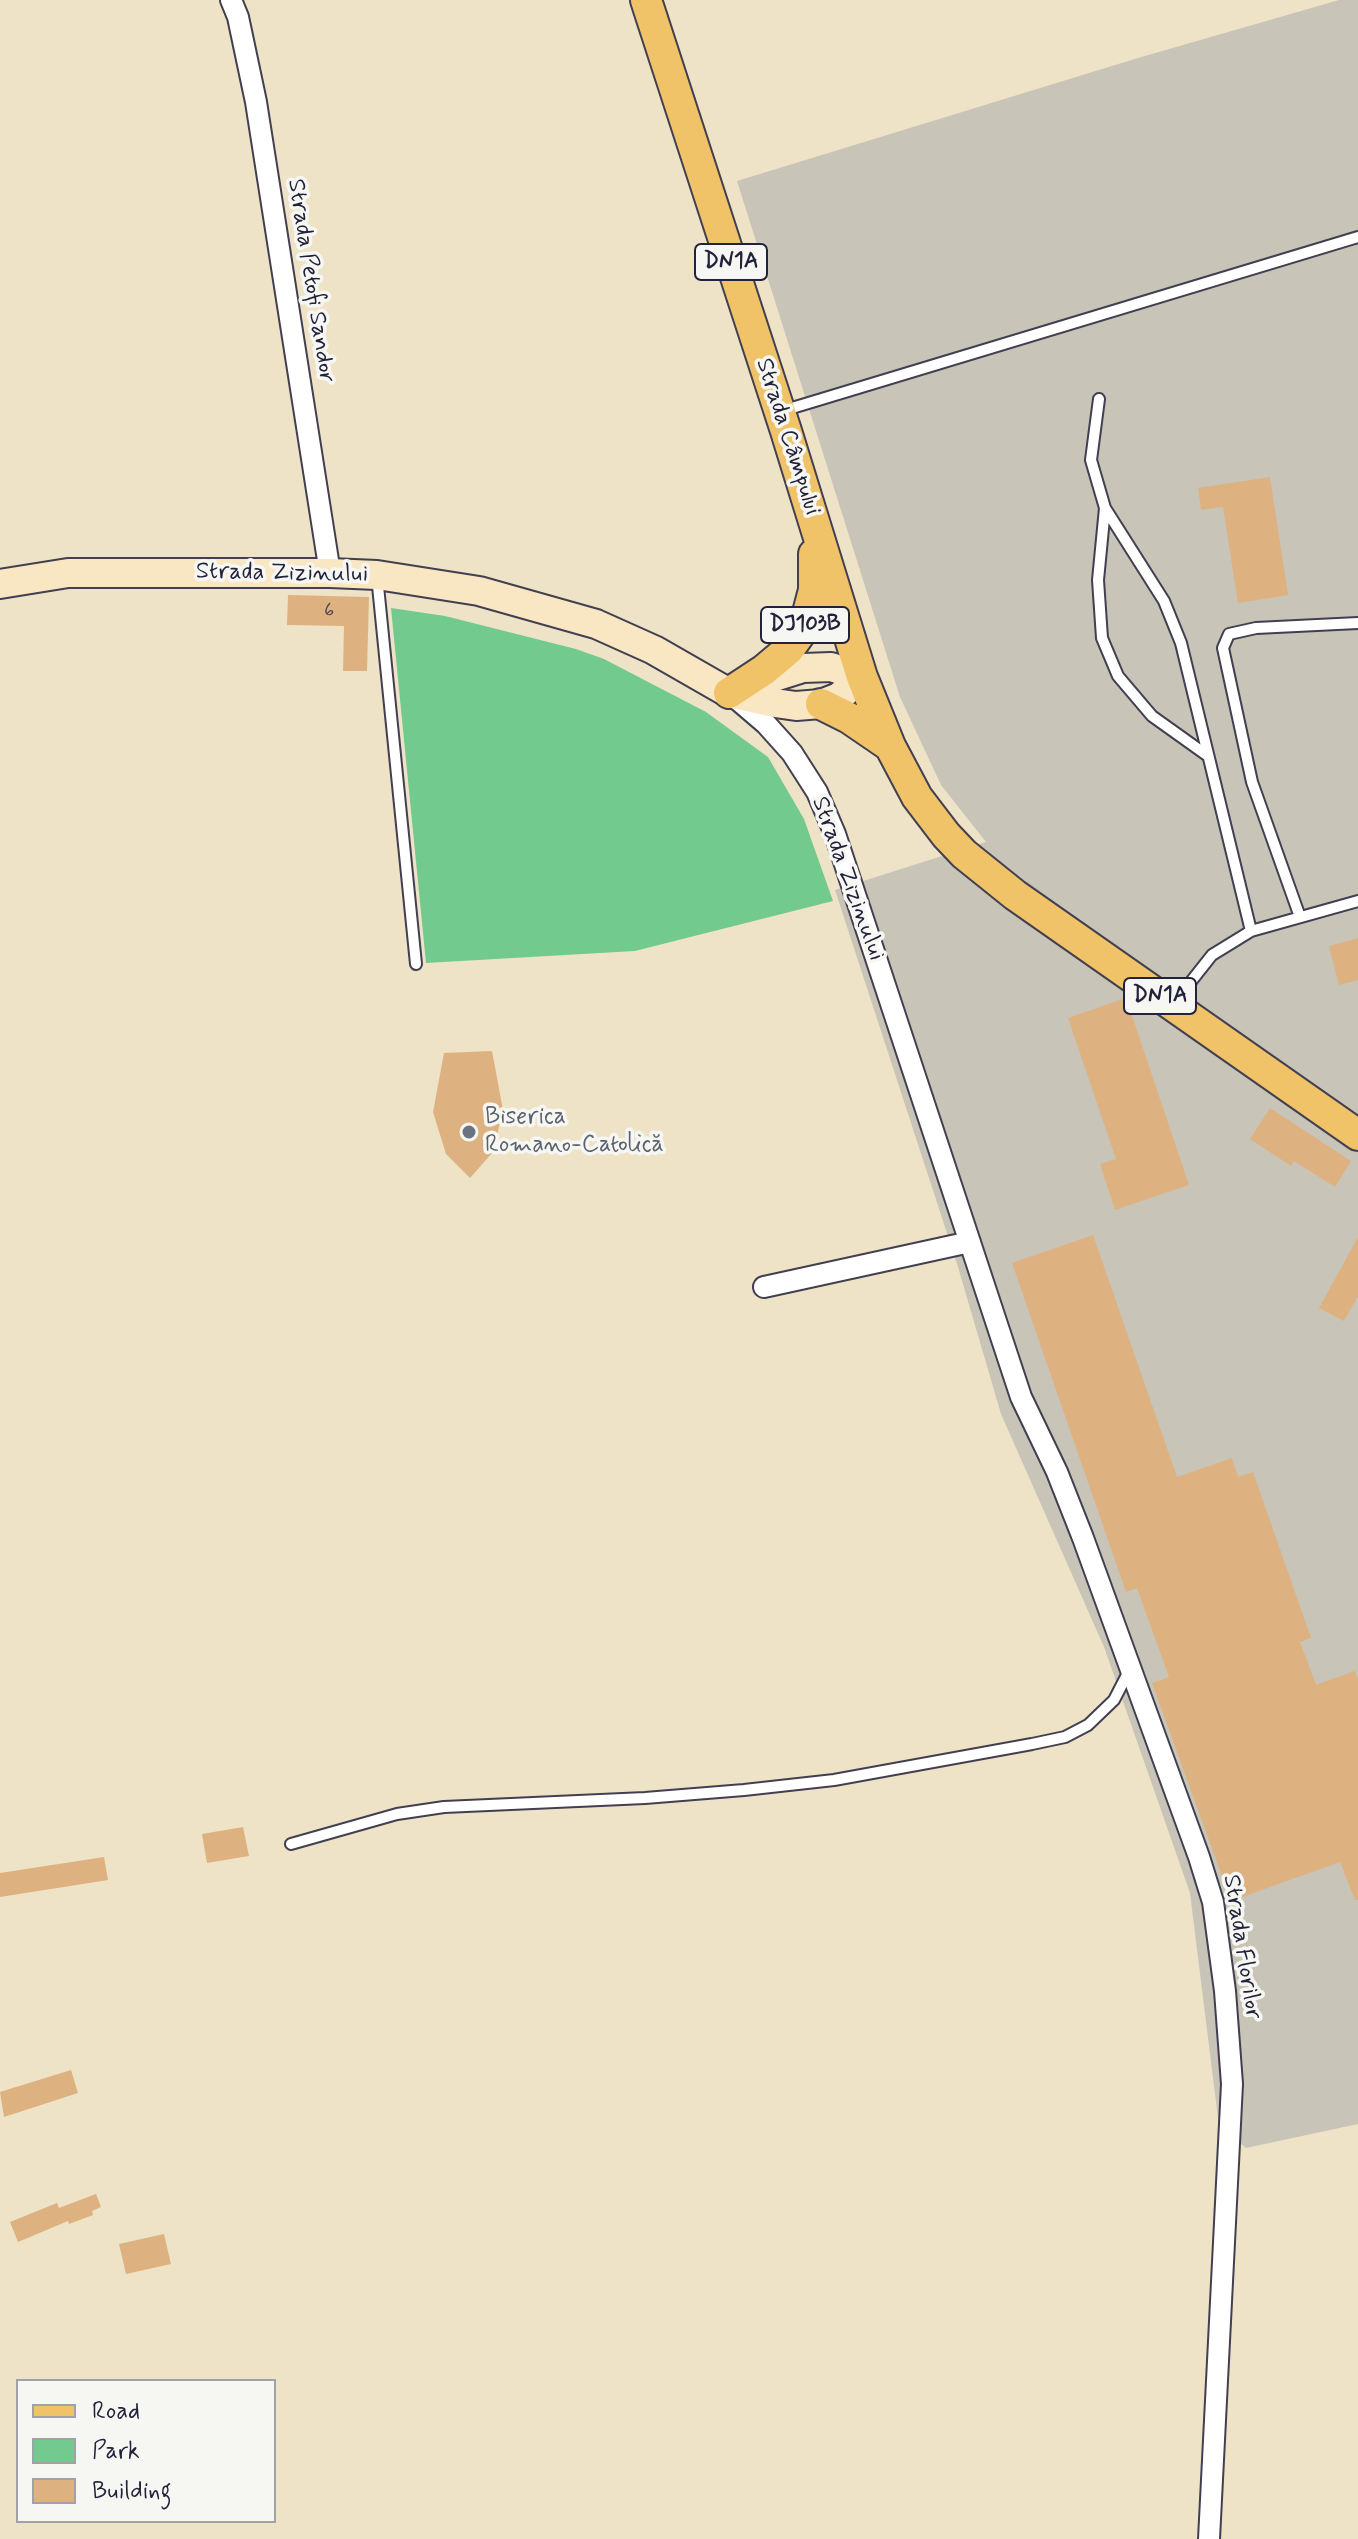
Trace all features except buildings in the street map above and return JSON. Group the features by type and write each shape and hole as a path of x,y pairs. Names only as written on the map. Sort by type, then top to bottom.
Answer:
{"main road":[{"name":"Strada Câmpului","path":"646,0 862,677 890,746 917,797 964,854 1015,895 1172,1005"},
{"name":"DJ103B","path":"729,693 789,649 804,628 814,590 814,524"},
{"name":"Strada Zizinului","path":"0,584 68,573 377,575 479,591 596,624 654,650 729,693"},
{"name":"DJ103B","path":"729,693 803,668 831,667 862,677"},
{"path":"729,693 796,706 821,704 839,697 862,677"},
{"path":"821,704 849,718 890,746"},
{"name":"DN1A","path":"1172,1005 1358,1135"}],"street":[{"name":"Strada Petofi Sandor","path":"231,0 238,17 256,102 330,573"},
{"name":"Strada Zizinului","path":"729,693 766,724 792,753 817,792 835,834 1021,1397"},
{"path":"764,1287 970,1242"},
{"name":"Strada Florilor","path":"1021,1397 1062,1485 1213,1902 1225,1991 1232,2084 1209,2539"}],"lane":[{"path":"779,412 1358,237"},
{"path":"1099,399 1091,460 1105,508 1164,601 1181,643 1251,931"},
{"path":"1105,508 1098,580 1102,638 1118,676 1152,716 1208,756"},
{"path":"377,575 416,964"},
{"path":"1300,917 1252,782 1223,648 1229,634 1256,628 1358,623"},
{"path":"1172,1005 1212,955 1251,931 1358,901"},
{"path":"291,1844 382,1818 444,1807 645,1798 759,1788 876,1773 1054,1740 1088,1725 1114,1700 1130,1668"}],"shaded area":[{"path":"1339,0 1358,0 1358,2124 1246,2148 1219,2126 1190,1893 1104,1647 1001,1414 958,1267 835,890 986,842 941,785 900,697 737,181"}],"green space":[{"path":"391,608 445,616 576,649 604,659 706,712 768,757 804,819 833,901 635,951 426,963"}],"place":[{"name":"Biserica Romano-Catolică","path":"469,1132"}]}
